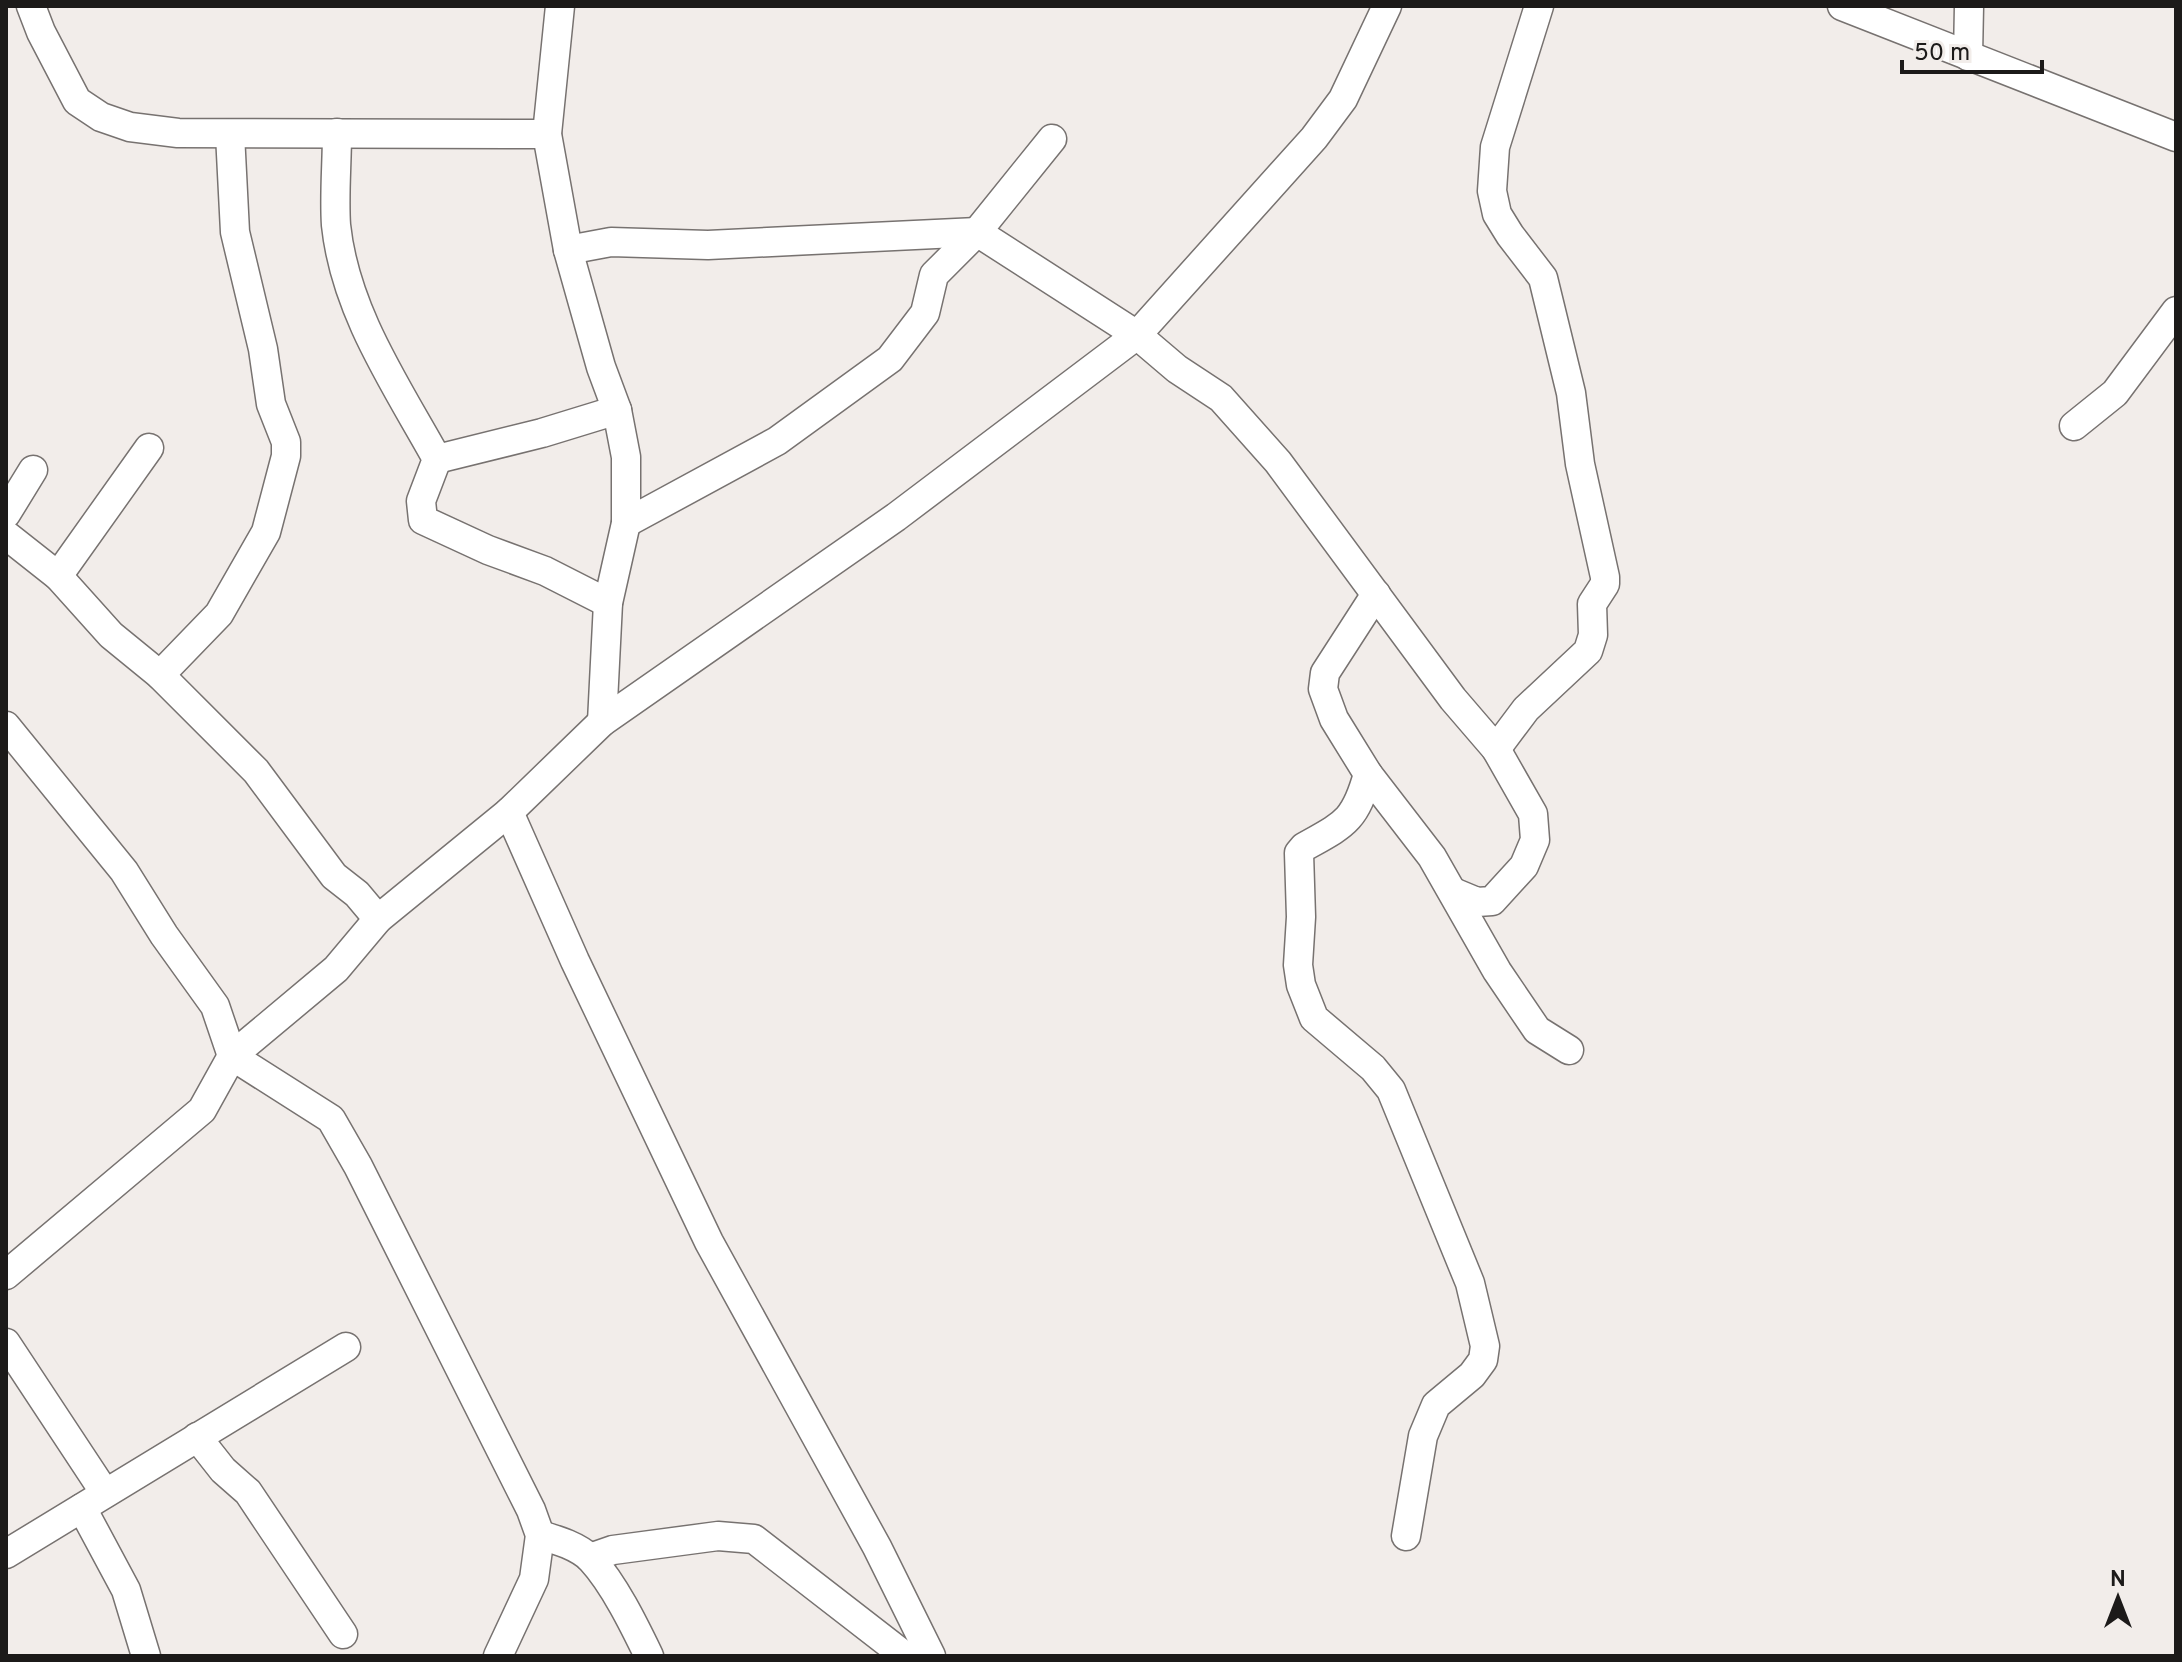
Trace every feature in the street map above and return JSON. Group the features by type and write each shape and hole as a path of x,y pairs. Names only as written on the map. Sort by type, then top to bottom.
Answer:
{"street":[{"path":"31,6 77,101 101,117 130,127 178,133 230,134 547,134"},
{"path":"560,6 547,134 568,250 601,367 617,410 626,457 626,523 608,603 602,722"},
{"path":"6,1275 202,1110 232,1056 336,969 378,919 509,812 602,722 896,517 1137,335 1314,138 1343,99 1387,6"},
{"path":"1496,749 1526,709 1588,651 1592,643 1592,604 1605,584 1580,464 1571,393 1543,278 1497,214 1492,191 1495,147 1539,6"},
{"path":"1842,6 2176,137"},
{"path":"1968,56 1969,6"},
{"path":"337,133 336,223 352,291 365,331 437,459"},
{"path":"160,675 219,614 266,532 286,456 286,442 271,404 263,349 235,232 230,134"},
{"path":"626,523 777,441 890,359 925,313 934,275 977,232 1052,139"},
{"path":"568,250 611,242 708,245 977,232 1137,335 1177,369 1221,398 1278,462 1453,699 1496,749 1533,814 1535,840 1524,866 1492,901 1477,902 1453,892"},
{"path":"2074,426 2115,393 2176,311"},
{"path":"437,459 542,433 617,410"},
{"path":"58,576 149,448"},
{"path":"437,459 421,501 420,512 428,525 545,571 608,603"},
{"path":"6,514 33,470"},
{"path":"6,535 58,576 111,635 160,675 256,771 334,876 357,894 378,919"},
{"path":"1376,594 1325,673 1323,689 1334,719 1368,774 1432,857 1497,971 1537,1030 1569,1050"},
{"path":"6,726 124,871 164,935 215,1006 232,1056 331,1119 358,1166 531,1510 540,1535 534,1579 498,1656"},
{"path":"1368,774 1360,801 1349,820 1299,853 1301,917 1298,965 1301,985 1314,1018 1373,1068 1391,1090 1470,1283 1485,1346 1483,1360 1472,1375 1436,1405 1423,1436 1406,1536"},
{"path":"509,812 575,961 709,1242 877,1547 931,1656"},
{"path":"6,1343 93,1501 126,1590 146,1656"},
{"path":"6,1554 346,1347"},
{"path":"197,1437 223,1470 248,1492 343,1634"},
{"path":"540,1535 562,1542 590,1558 630,1616 649,1656"},
{"path":"590,1558 613,1550 718,1536 754,1539 905,1656"}]}
